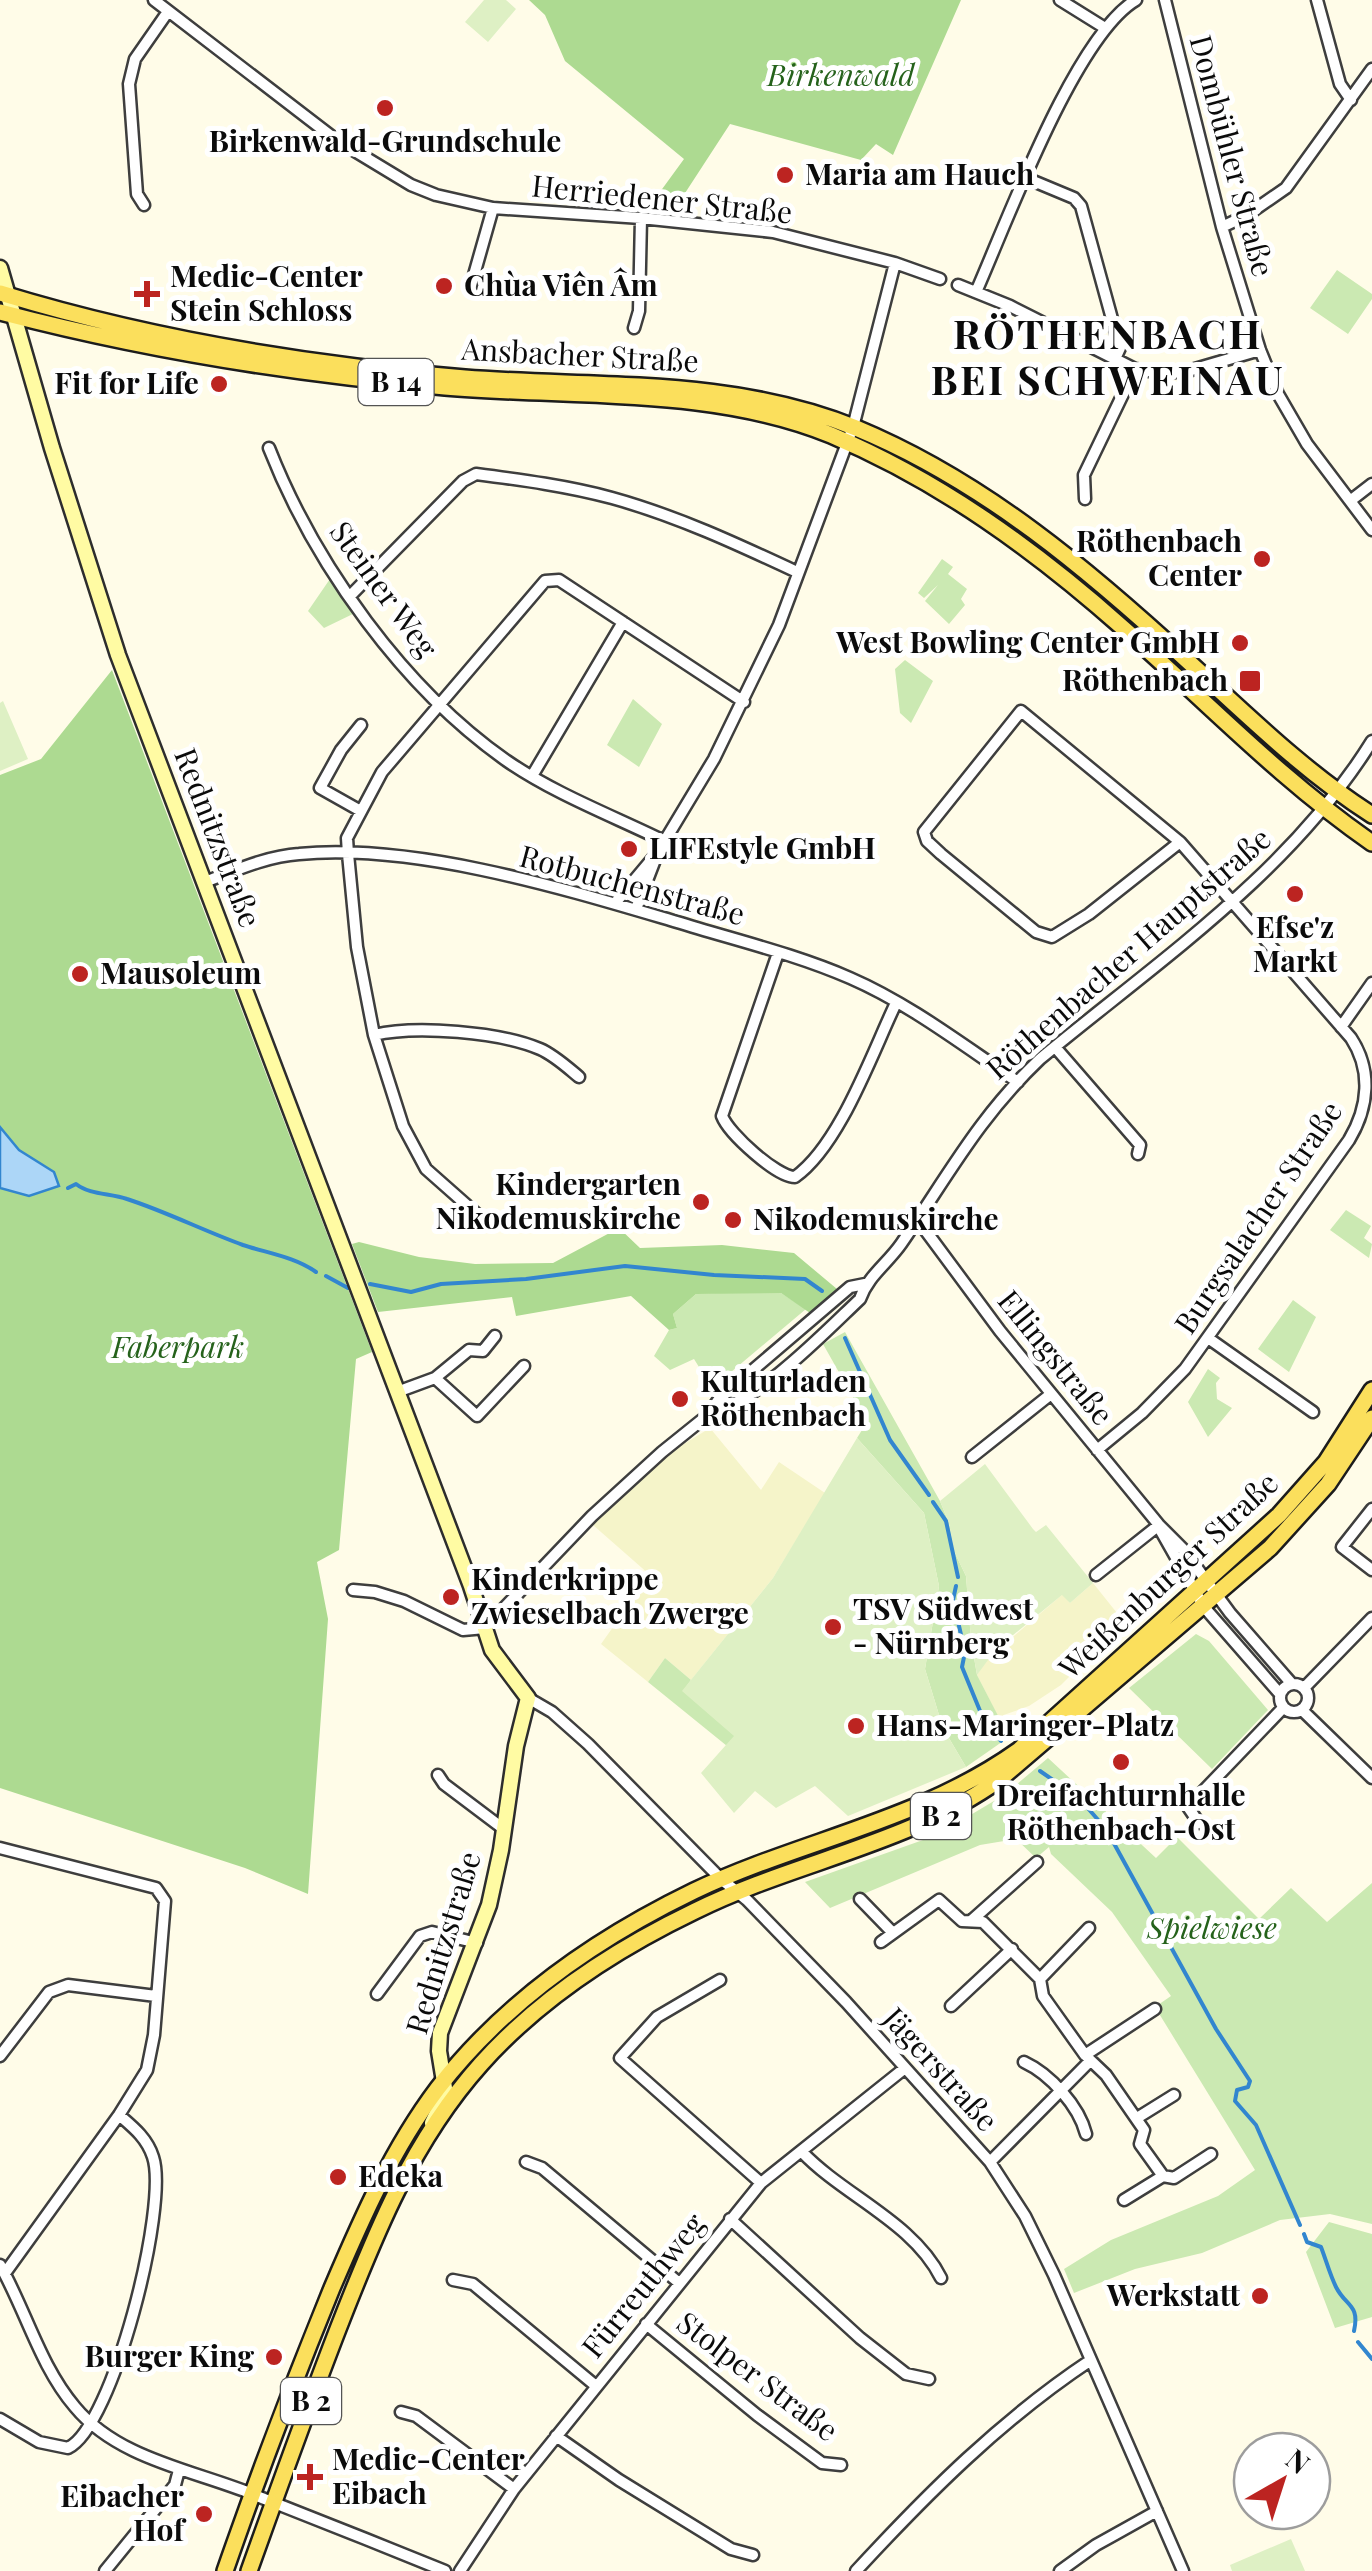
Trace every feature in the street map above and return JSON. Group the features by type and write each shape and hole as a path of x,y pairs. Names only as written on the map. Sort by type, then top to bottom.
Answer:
{"main road":[{"name":"Rednitzstraße","path":"0,268 7,314 118,655 484,1628 498,1660 528,1698 516,1746 490,1905 440,2033 446,2094 430,2129"},
{"name":"Ansbacher Straße","path":"4,294 223,347 440,376 723,392 784,404 942,471 1032,529 1093,577 1277,742 1372,816"},
{"name":"Ansbacher Straße","path":"7,314 106,337 294,370 442,387 718,406 850,435 1015,540 1110,616 1323,808 1372,843"},
{"name":"Weißenburger Straße","path":"253,2494 340,2269 388,2166 444,2081 495,2026 553,1978 633,1924 721,1879 916,1809 988,1772 1052,1723 1261,1533 1300,1493 1343,1438 1372,1390"},
{"name":"Weißenburger Straße","path":"274,2503 389,2204 430,2129 493,2050 559,1992 631,1945 737,1892 902,1834 957,1808 1017,1766 1210,1602 1307,1510 1372,1418"},
{"path":"340,2269 349,2300"},
{"name":"B 2","path":"225,2571 253,2494"},
{"name":"B 2","path":"249,2571 274,2503"}],"street":[{"name":"Herriedener Straße","path":"154,0 327,133 382,169 436,195 492,208 773,232 895,263 940,279"},
{"path":"1060,0 1105,28"},
{"path":"976,292 1055,112 1105,28 1136,0"},
{"name":"Dombühler Straße","path":"1164,0 1222,227 1260,350 1278,394 1307,444 1372,530"},
{"path":"1317,0 1340,84 1352,100"},
{"path":"144,205 137,194 129,84 134,59 167,13"},
{"path":"1222,227 1286,188 1372,70"},
{"path":"1026,178 1074,198 1081,206 1120,348 1115,359"},
{"name":"Herriedener Straße","path":"470,288 492,208"},
{"path":"634,328 639,312 641,218"},
{"path":"636,909 661,847 744,702 778,625 850,435 895,263"},
{"path":"958,285 1010,306 1135,369 1188,371 1260,350"},
{"path":"1085,499 1084,475 1135,369"},
{"name":"Steiner Weg","path":"269,448 306,526 393,656 496,752 661,847"},
{"path":"350,596 463,480 476,474 598,494 648,509 711,532 798,572"},
{"path":"1350,502 1372,484"},
{"path":"478,1215 426,1169 403,1126 374,1034 357,947 347,838 360,810 382,772 551,578 744,702"},
{"path":"532,776 623,622"},
{"name":"Burgsalacher Straße","path":"1097,1450 1156,1400 1208,1338 1368,1116 1366,1066 1355,1043 1180,842 1020,711 924,832 942,854 1036,932 1052,938 1180,842"},
{"path":"360,810 320,788 341,750 361,725"},
{"path":"1323,808 1372,742"},
{"name":"Röthenbacher Hauptstraße","path":"708,1415 723,1410 810,1345 860,1299 865,1284 899,1247 972,1134 1018,1082 1233,901 1277,860 1323,808"},
{"path":"616,902 661,847"},
{"name":"Rotbuchenstraße","path":"205,882 249,865 297,854 372,852 428,860 616,902 850,977 896,1002 1018,1082"},
{"path":"778,953 722,1116 727,1128 782,1175 796,1177 806,1169 832,1133 896,1002"},
{"path":"1341,1027 1372,984"},
{"path":"374,1034 423,1028 524,1043 545,1052 579,1077"},
{"path":"1054,1048 1140,1145 1138,1154"},
{"name":"Ellingstraße","path":"916,1218 1097,1450 1158,1525 1183,1549 1210,1602"},
{"name":"Röthenbacher Hauptstraße","path":"484,1628 592,1516 708,1415 719,1400 850,1287 865,1284"},
{"path":"397,1392 435,1378 468,1350 483,1351 495,1336"},
{"path":"1208,1338 1313,1412"},
{"path":"435,1378 477,1416 524,1366"},
{"path":"972,1457 1052,1394"},
{"path":"1372,1509 1342,1546 1372,1570"},
{"path":"1096,1575 1158,1525"},
{"path":"353,1590 404,1601 463,1630 484,1628"},
{"path":"1210,1602 1292,1684 1304,1688"},
{"path":"1210,1602 1280,1694 1283,1708 1290,1712 1302,1710 1308,1700 1304,1688"},
{"path":"1304,1688 1372,1618"},
{"path":"1280,1694 1292,1684"},
{"name":"Jägerstraße","path":"528,1698 552,1712 611,1766 737,1892 846,2002 990,2162 1025,2216 1183,2571"},
{"path":"1199,1823 1188,1807 1283,1708"},
{"path":"1302,1710 1372,1778"},
{"name":"Rednitzstraße","path":"438,1774 444,1784 504,1830"},
{"path":"0,1848 156,1888 165,1902 148,2070 119,2115 2,2269 52,2372 75,2407 114,2440 179,2470 253,2494 445,2571"},
{"path":"972,1920 1036,1862"},
{"path":"860,1899 893,1933"},
{"path":"881,1942 939,1900 962,1920 982,1922 1040,1979 1043,1996 1144,2130 1140,2144 1162,2176"},
{"path":"1040,1979 1088,1928"},
{"path":"377,1994 420,1936 432,1932 477,1943"},
{"path":"950,2006 1012,1949"},
{"path":"720,1980 657,2017 620,2058 761,2183"},
{"path":"0,2056 58,1987 156,1996"},
{"path":"990,2162 1088,2058 1155,2010"},
{"path":"1024,2062 1036,2068 1060,2092 1082,2120 1086,2134"},
{"name":"Fürreuthweg","path":"460,2571 514,2490 761,2183 905,2068"},
{"path":"1136,2118 1174,2095"},
{"path":"0,2419 38,2442 60,2448 74,2446 92,2424 131,2320 154,2211 153,2156 142,2136 119,2115"},
{"path":"802,2152 822,2172 892,2223 932,2260 940,2278"},
{"path":"1124,2200 1162,2176 1174,2178 1211,2154"},
{"path":"526,2162 542,2168 678,2282"},
{"path":"730,2219 860,2338 906,2374 929,2380"},
{"path":"453,2280 473,2284 596,2386"},
{"name":"Stolper Straße","path":"646,2324 822,2463 841,2465"},
{"path":"856,2571 958,2464 1091,2360"},
{"path":"400,2412 416,2416 514,2490"},
{"path":"556,2436 660,2506 731,2548 753,2555"},
{"path":"106,2571 175,2484 179,2470"},
{"path":"1060,2571 1096,2545 1157,2511"}],"green space":[{"path":"484,0 506,0 516,9 488,42 465,22"},
{"name":"Birkenwald","path":"529,0 961,0 893,155 876,144 861,160 730,124 674,210 649,207 684,159 565,61 545,15"},
{"path":"1337,270 1372,294 1348,334 1310,308"},
{"path":"942,559 953,567 948,574 967,589 961,599 965,605 949,624 925,601 938,585 924,598 918,593"},
{"path":"332,576 357,612 324,628 308,611"},
{"path":"905,660 933,681 911,723 900,713 895,669"},
{"name":"Faberpark","path":"112,670 372,1352 356,1359 339,1550 317,1562 328,1619 308,1894 245,1868 0,1788 0,1188 29,1196 54,1172 19,1150 0,1127 0,775 41,759"},
{"path":"633,699 662,724 639,767 607,745"},
{"path":"3,701 28,759 0,771 0,703"},
{"path":"1346,1210 1371,1226 1364,1238 1372,1244 1369,1258 1330,1230"},
{"path":"619,1228 640,1248 722,1245 794,1253 837,1289 810,1313 781,1293 696,1294 673,1314 677,1328 669,1330 631,1296 516,1316 512,1297 378,1312 352,1244 359,1242 419,1257 475,1264 553,1263"},
{"path":"781,1293 806,1309 712,1388 694,1359 670,1370 654,1356 669,1330 677,1328 673,1314 696,1294"},
{"path":"1293,1300 1316,1317 1289,1372 1258,1349"},
{"path":"845,1332 940,1501 954,1551 966,1576 977,1675 1009,1737 966,1767 943,1728 925,1669 939,1586 924,1513 857,1438 867,1422 823,1344"},
{"path":"1208,1369 1220,1378 1216,1383 1217,1399 1232,1408 1208,1437 1188,1402"},
{"path":"710,1428 761,1490 779,1462 825,1493 773,1578 691,1680 665,1658 648,1682 601,1644 650,1575 593,1525 674,1450"},
{"name":"TSV Südwest - Nürnberg","path":"857,1438 924,1513 939,1586 925,1669 943,1728 966,1767 848,1816 815,1786 776,1808 755,1791 734,1813 701,1773 734,1736 682,1691 773,1578"},
{"name":"TSV Südwest - Nürnberg","path":"985,1464 1033,1529 1036,1532 1046,1525 1093,1583 1070,1603 1062,1595 996,1649 977,1675 966,1576 954,1551 940,1501"},
{"path":"1093,1583 1129,1628 1123,1635 1116,1630 1061,1685 1029,1706 998,1717 977,1675 986,1660 1063,1594 1070,1603"},
{"path":"1196,1634 1209,1641 1268,1710 1212,1769 1129,1688"},
{"path":"665,1658 691,1680 683,1691 735,1736 727,1746 648,1682"},
{"name":"Spielwiese","path":"1048,1758 1156,1858 1177,1837 1259,1919 1291,1888 1327,1922 1372,1883 1372,2224 1330,2214 1280,2220 1202,2253 1135,2269 1074,2293 1064,2269 1111,2240 1218,2196 1255,2170 1155,2007 1171,1996 1112,1912 1051,1854 1049,1847 1036,1858 1016,1839 980,1845 830,1908 805,1882 937,1835 1004,1795"},
{"path":"1329,2222 1372,2234 1372,2317 1335,2328 1306,2252"},
{"path":"1291,2539 1305,2571 1232,2571 1230,2565"}],"water":[{"path":"0,1127 19,1150 54,1172 59,1186 29,1196 0,1188"}],"waterway":[{"path":"68,1188 76,1184 127,1199 316,1272"},
{"path":"370,1284 411,1292 441,1284 526,1279 625,1266 805,1279 822,1291"},
{"path":"326,1276 348,1288"},
{"path":"845,1338 890,1440 929,1495"},
{"path":"933,1502 946,1521 958,1577"},
{"path":"956,1586 953,1600 965,1652 962,1667 985,1723 1001,1741"},
{"path":"1040,1771 1079,1798 1106,1829 1216,2029 1250,2081 1248,2087 1237,2090 1235,2101 1256,2125 1300,2225"},
{"path":"1304,2234 1307,2242 1321,2247 1336,2287 1354,2310 1354,2331"},
{"path":"1358,2342 1372,2359"}],"place":[{"name":"Birkenwald-Grundschule","path":"385,108"},
{"name":"Maria am Hauch","path":"785,175"},
{"name":"Chùa Viên Âm","path":"444,286"},
{"name":"Medic-Center Stein Schloss","path":"147,294"},
{"name":"Fit for Life","path":"219,384"},
{"name":"Röthenbach Center","path":"1262,559"},
{"name":"West Bowling Center GmbH","path":"1240,643"},
{"name":"Röthenbach","path":"1250,681"},
{"name":"LIFEstyle GmbH","path":"629,849"},
{"name":"Efse'z Markt","path":"1295,894"},
{"name":"Mausoleum","path":"80,974"},
{"name":"Kindergarten Nikodemuskirche","path":"701,1202"},
{"name":"Nikodemuskirche","path":"733,1220"},
{"name":"Kulturladen Röthenbach","path":"680,1399"},
{"name":"Kinderkrippe Zwieselbach Zwerge","path":"451,1597"},
{"name":"TSV Südwest - Nürnberg","path":"833,1627"},
{"name":"Hans-Maringer-Platz","path":"856,1726"},
{"name":"Dreifachturnhalle Röthenbach-Ost","path":"1121,1762"},
{"name":"Edeka","path":"338,2177"},
{"name":"Werkstatt","path":"1260,2296"},
{"name":"Burger King","path":"274,2357"},
{"name":"Medic-Center Eibach","path":"310,2477"},
{"name":"Eibacher Hof","path":"204,2514"}],"district":[{"name":"RÖTHENBACH BEI SCHWEINAU","path":"1108,358"}]}
